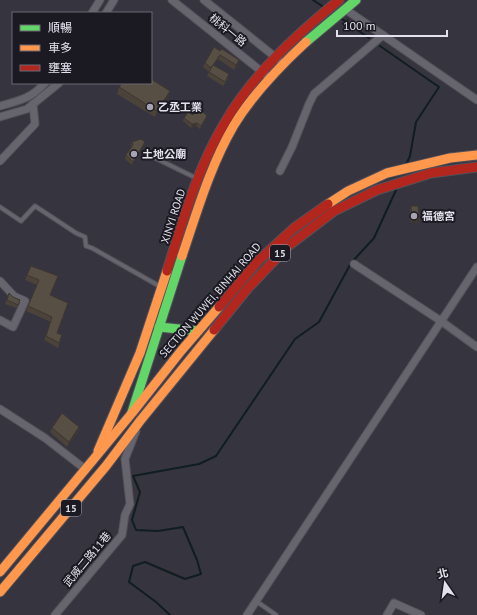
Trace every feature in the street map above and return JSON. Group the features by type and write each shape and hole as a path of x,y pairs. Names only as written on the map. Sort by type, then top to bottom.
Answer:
{"main road":[{"path":"343,11 356,0"},
{"name":"XINYI ROAD","path":"266,76 276,57 302,31 336,2"},
{"name":"XINYI ROAD","path":"132,413 203,180 210,151 228,118 266,76 284,64 307,40 343,11"},
{"name":"SECTION WUWEI, BINHAI ROAD","path":"97,454 198,331 258,261 294,228 312,214 348,191 387,173 450,158 477,156"},
{"name":"SECTION WUWEI, BINHAI ROAD","path":"140,421 248,288 268,266 288,246 334,211 377,190 431,173 477,167"},
{"name":"XINYI ROAD","path":"97,454 145,339 183,218 203,180"},
{"path":"159,327 198,331"},
{"path":"118,405 132,413 140,421"},
{"name":"15","path":"0,592 106,466 140,421"},
{"name":"15","path":"0,572 97,454"}],"street":[{"path":"93,12 100,0"},
{"path":"107,12 114,0"},
{"name":"桃科一路","path":"172,0 266,76"},
{"name":"桃科一路","path":"204,0 284,64"},
{"path":"343,11 383,35 477,100"},
{"path":"280,171 292,147 314,94 383,35"},
{"path":"0,106 20,100 37,92 44,84"},
{"path":"0,117 28,109 58,84"},
{"path":"0,161 35,124 33,104"},
{"path":"354,264 441,321 477,348"},
{"path":"247,615 477,267"},
{"path":"0,281 14,296 25,301 13,327 0,320"},
{"path":"0,409 45,438 85,469"},
{"name":"武威二路11巷","path":"55,615 122,535 125,515 130,504 125,458 140,421"},
{"path":"387,615 394,603 421,615"}],"lane":[{"path":"145,153 203,180"},
{"path":"0,207 21,221 35,206 76,233 85,237 86,246 162,287"},
{"path":"256,601 276,615"}],"building":[{"path":"214,47 220,51 222,49 239,60 236,65 220,55 211,68 205,63"},
{"path":"213,65 229,74 225,82 209,72"},
{"name":"乙丞工業","path":"152,80 170,91 157,111 119,87 121,84 152,84"},
{"path":"199,108 207,116 201,126 197,123 192,124 184,118 188,112 193,115"},
{"name":"土地公廟","path":"141,139 145,142 133,162 126,155 133,145 132,142"},
{"path":"411,206 418,206 419,219 412,219"},
{"path":"31,266 58,276 50,295 68,303 57,333 62,335 59,343 46,336 52,317 28,306 39,280 27,275"},
{"path":"9,293 13,297 20,300 18,305 7,300"},
{"path":"62,413 79,427 69,442 52,428"}],"waterway":[{"path":"313,0 325,8"},
{"path":"339,17 369,38"},
{"path":"380,46 439,87 416,122 410,156 406,165"},
{"path":"170,615 156,602 129,582 133,566 145,562 185,579 201,574 197,560 183,527 158,531 136,530 132,520 140,492 133,476 199,464 216,456 295,339 319,322 351,263 374,238 396,190"}],"traffic: fast":[{"path":"306,42 356,0"},
{"path":"132,412 182,256"},
{"path":"159,327 198,331"}],"traffic: slow":[{"path":"182,256 211,173 225,141 234,125 249,102 267,81 306,42"},
{"path":"328,204 348,191 387,173 450,158 477,155"},
{"path":"98,451 140,353 167,271"},
{"path":"0,572 132,413 181,351 219,307"},
{"path":"0,592 106,466 140,421 214,330"}],"traffic: jam":[{"path":"167,271 198,177 214,141 235,106 261,72 307,27 339,0"},
{"path":"214,330 248,288 288,246 334,211 377,190 431,173 477,167"},
{"path":"219,307 258,261 294,228 328,204"}],"place":[{"name":"乙丞工業","path":"150,107"},
{"name":"土地公廟","path":"134,154"},
{"name":"福德宮","path":"414,216"}]}
